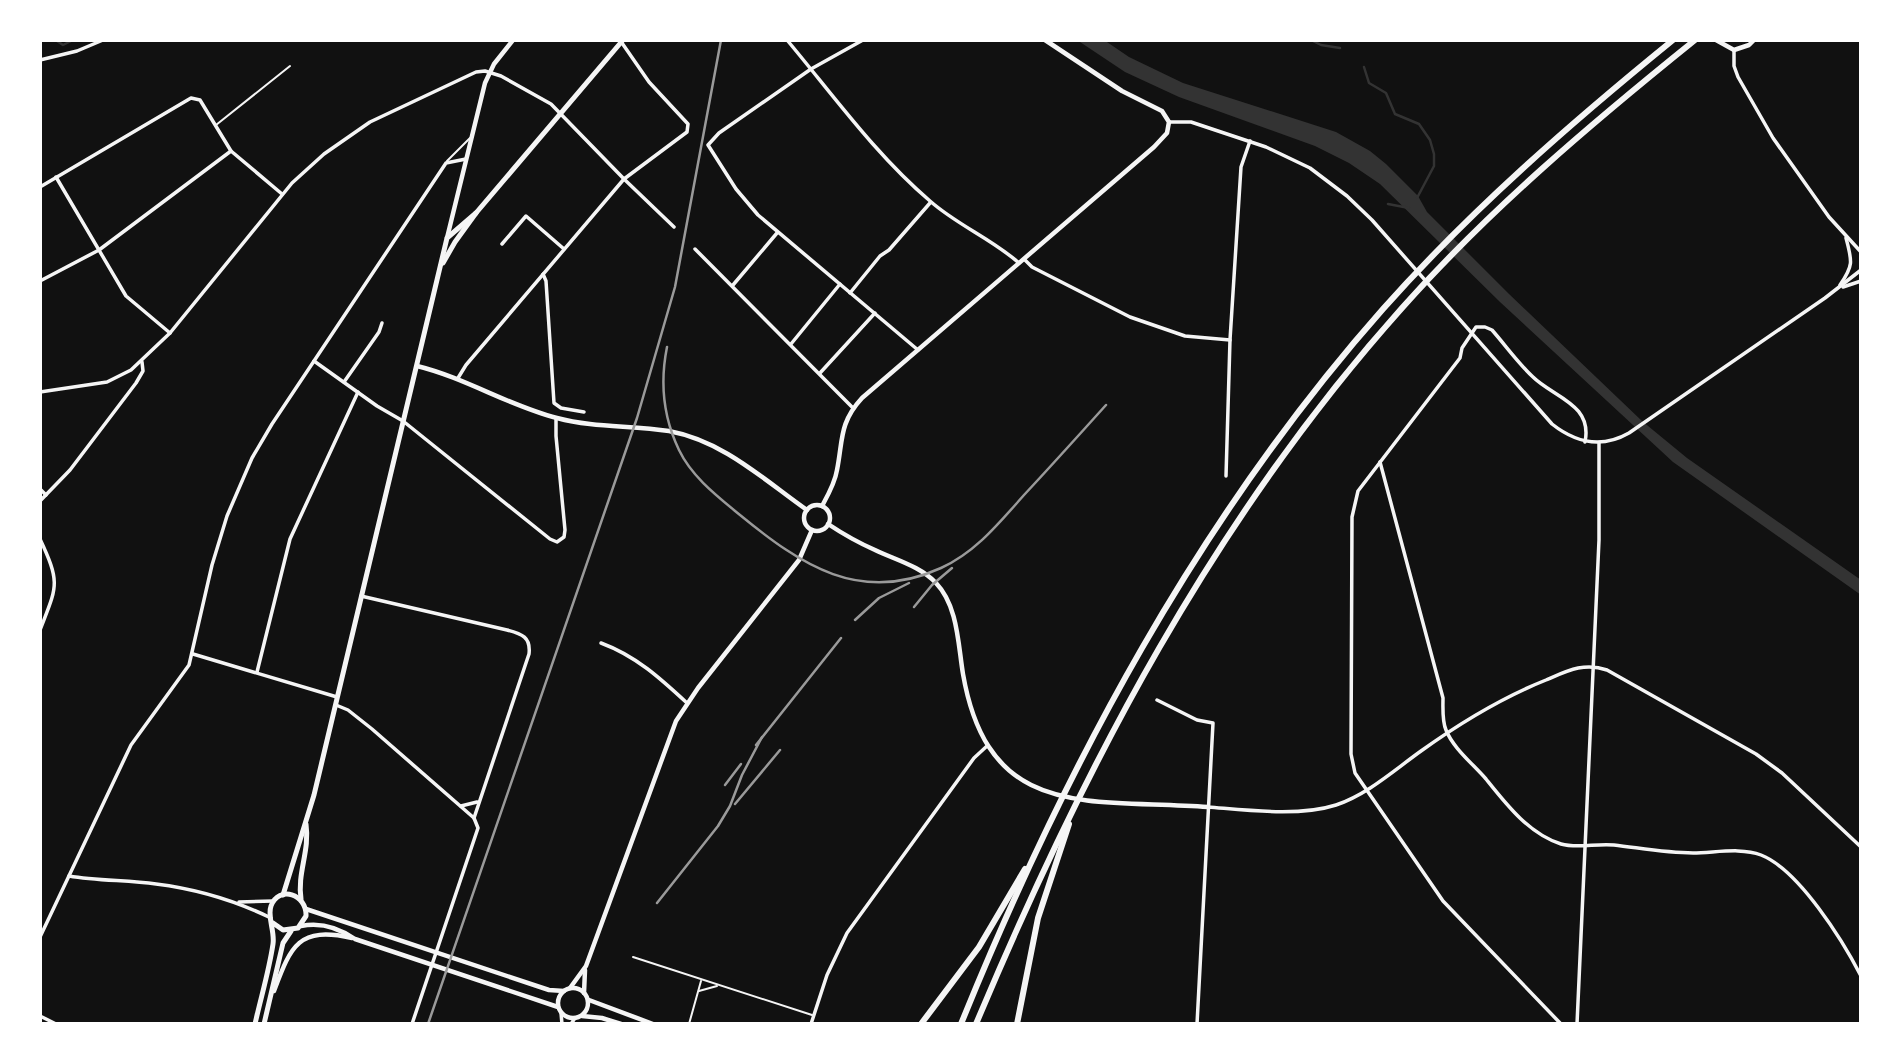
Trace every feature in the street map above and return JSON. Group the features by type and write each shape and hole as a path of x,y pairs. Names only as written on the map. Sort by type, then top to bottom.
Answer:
{"highway":[{"path":"961,1024 1045,834 1081,762 1143,648 1212,535 1262,461 1308,399 1377,316 1432,256 1553,142 1673,40"},
{"path":"976,1024 1027,905 1079,796 1178,615 1250,502 1296,437 1349,369 1471,235 1561,152 1695,40"},
{"path":"1017,1024 1038,918 1079,796"},
{"path":"921,1024 979,947 1045,834"}],"main road":[{"path":"440,269 475,213 623,42"},
{"path":"283,895 298,841 306,824 447,238 455,228 475,213"},
{"path":"264,1024 283,943 291,931 301,926 306,916 299,882 309,841 306,824"},
{"path":"256,1024 273,943 271,909 275,900 283,895 301,899"},
{"path":"272,921 283,930 291,931"}],"street":[{"path":"40,60 77,51 103,40"},
{"path":"447,238 489,72 513,40"},
{"path":"787,40 887,159 931,202 1020,264"},
{"path":"863,40 811,69 719,133 709,142 710,148 743,197 777,233 918,350"},
{"path":"822,506 835,477 843,426 853,408 1167,133 1169,122 1162,111 1122,91 1045,40"},
{"path":"1716,40 1734,50 1749,45 1754,40"},
{"path":"458,378 466,365 624,179 687,132 688,124 649,82 623,42"},
{"path":"1734,50 1734,66 1738,77 1773,138 1806,187 1861,252"},
{"path":"40,392 107,382 142,362 170,333 282,194 324,154 370,122 480,71 489,72 517,85 551,104 674,227"},
{"path":"40,187 191,98 200,100 231,150 282,194"},
{"path":"1169,122 1191,122 1250,141 1310,168 1348,196 1552,424 1572,438 1585,442 1599,443 1619,439 1629,433 1838,289 1861,270"},
{"path":"1226,476 1230,340 1241,167 1250,141"},
{"path":"40,281 99,250 231,150"},
{"path":"40,937 131,745 186,670 193,654 212,565 232,500 252,458 446,163 466,159"},
{"path":"56,177 126,296 170,333"},
{"path":"850,293 880,256 931,202"},
{"path":"502,244 526,216 564,249"},
{"path":"733,285 777,233"},
{"path":"1838,289 1850,270 1852,260 1845,236"},
{"path":"695,250 733,285 853,408"},
{"path":"1025,260 1032,267 1130,317 1185,336 1230,340"},
{"path":"542,274 546,281 554,403 561,408 584,412"},
{"path":"1838,289 1861,281"},
{"path":"791,344 840,284"},
{"path":"820,373 875,313"},
{"path":"344,382 379,332 382,323"},
{"path":"1561,1024 1443,901 1355,773 1351,754 1352,517 1357,491 1460,358 1462,348 1476,327 1492,330 1532,377 1572,402 1586,430 1585,442"},
{"path":"314,361 403,421 550,539 560,541 565,530 556,418"},
{"path":"40,501 70,470 136,383 143,371 142,362"},
{"path":"417,366 458,378 556,418 603,427 667,431 701,440 727,452 807,510"},
{"path":"257,672 290,539 358,392"},
{"path":"1577,1024 1600,526 1599,443"},
{"path":"1380,462 1443,698 1445,729 1489,783 1534,831 1561,844 1611,845 1671,853 1744,851 1762,855 1790,875 1811,899 1861,976"},
{"path":"40,489 47,495"},
{"path":"815,505 822,506 828,512 828,524 823,530 813,530 804,522 807,510 815,505"},
{"path":"828,524 858,542 924,573 937,584 946,596 954,619 968,698 987,746 1002,765 1033,787 1062,796 1109,802 1267,810 1310,810 1333,806 1367,791 1448,732 1519,691 1581,667 1594,666 1617,676 1756,754 1782,773 1861,847"},
{"path":"562,1024 559,998 586,966 670,736 687,703 799,560 813,530"},
{"path":"40,540 53,569 56,584 40,630"},
{"path":"361,596 522,634 528,639 530,646 478,801 474,818 478,833 412,1024"},
{"path":"601,643 622,650 649,668 687,703"},
{"path":"193,654 337,697"},
{"path":"1157,700 1197,720 1213,723 1197,1024"},
{"path":"335,705 348,710 372,729 474,818"},
{"path":"811,1024 827,975 847,933 974,758 987,746"},
{"path":"460,806 478,801"},
{"path":"69,876 156,883 194,890 237,902 272,921"},
{"path":"237,902 275,900"},
{"path":"306,909 549,990 578,989 596,1004 653,1024"},
{"path":"301,926 316,924 345,932 355,939"},
{"path":"270,1002 285,961 298,944 322,934 355,939 560,1010 567,1017 602,1018 621,1024"},
{"path":"571,1024 587,1008 586,966"},
{"path":"40,1016 56,1024"}],"lane":[{"path":"216,126 290,66"},
{"path":"446,163 471,137"},
{"path":"633,957 813,1016"},
{"path":"689,1024 702,980"},
{"path":"698,991 719,986"}],"shaded area":[{"path":"1077,40 1104,40 1129,57 1183,83 1336,132 1370,151 1418,196 1427,212 1509,294 1642,421 1687,458 1861,580 1861,595 1673,462 1500,302 1380,184 1349,163 1315,146 1179,97 1125,72"}],"waterway":[{"path":"57,41 63,45 73,40"},
{"path":"1311,40 1321,45 1340,48"},
{"path":"1364,67 1369,83 1386,93 1395,114 1419,124 1430,140 1434,166 1417,198"},
{"path":"1388,204 1409,208"}],"railway":[{"path":"428,1024 637,418 675,287 721,40"},
{"path":"667,347 664,373 666,412 679,450 691,469 723,501 786,550 833,574 858,581 884,582 912,578 941,568 965,554 996,526 1106,405"},
{"path":"914,607 932,585 952,568"},
{"path":"855,620 879,598 909,583"},
{"path":"756,745 841,638"},
{"path":"657,903 718,826 762,737"},
{"path":"735,804 780,750"},
{"path":"725,785 741,764"}]}
